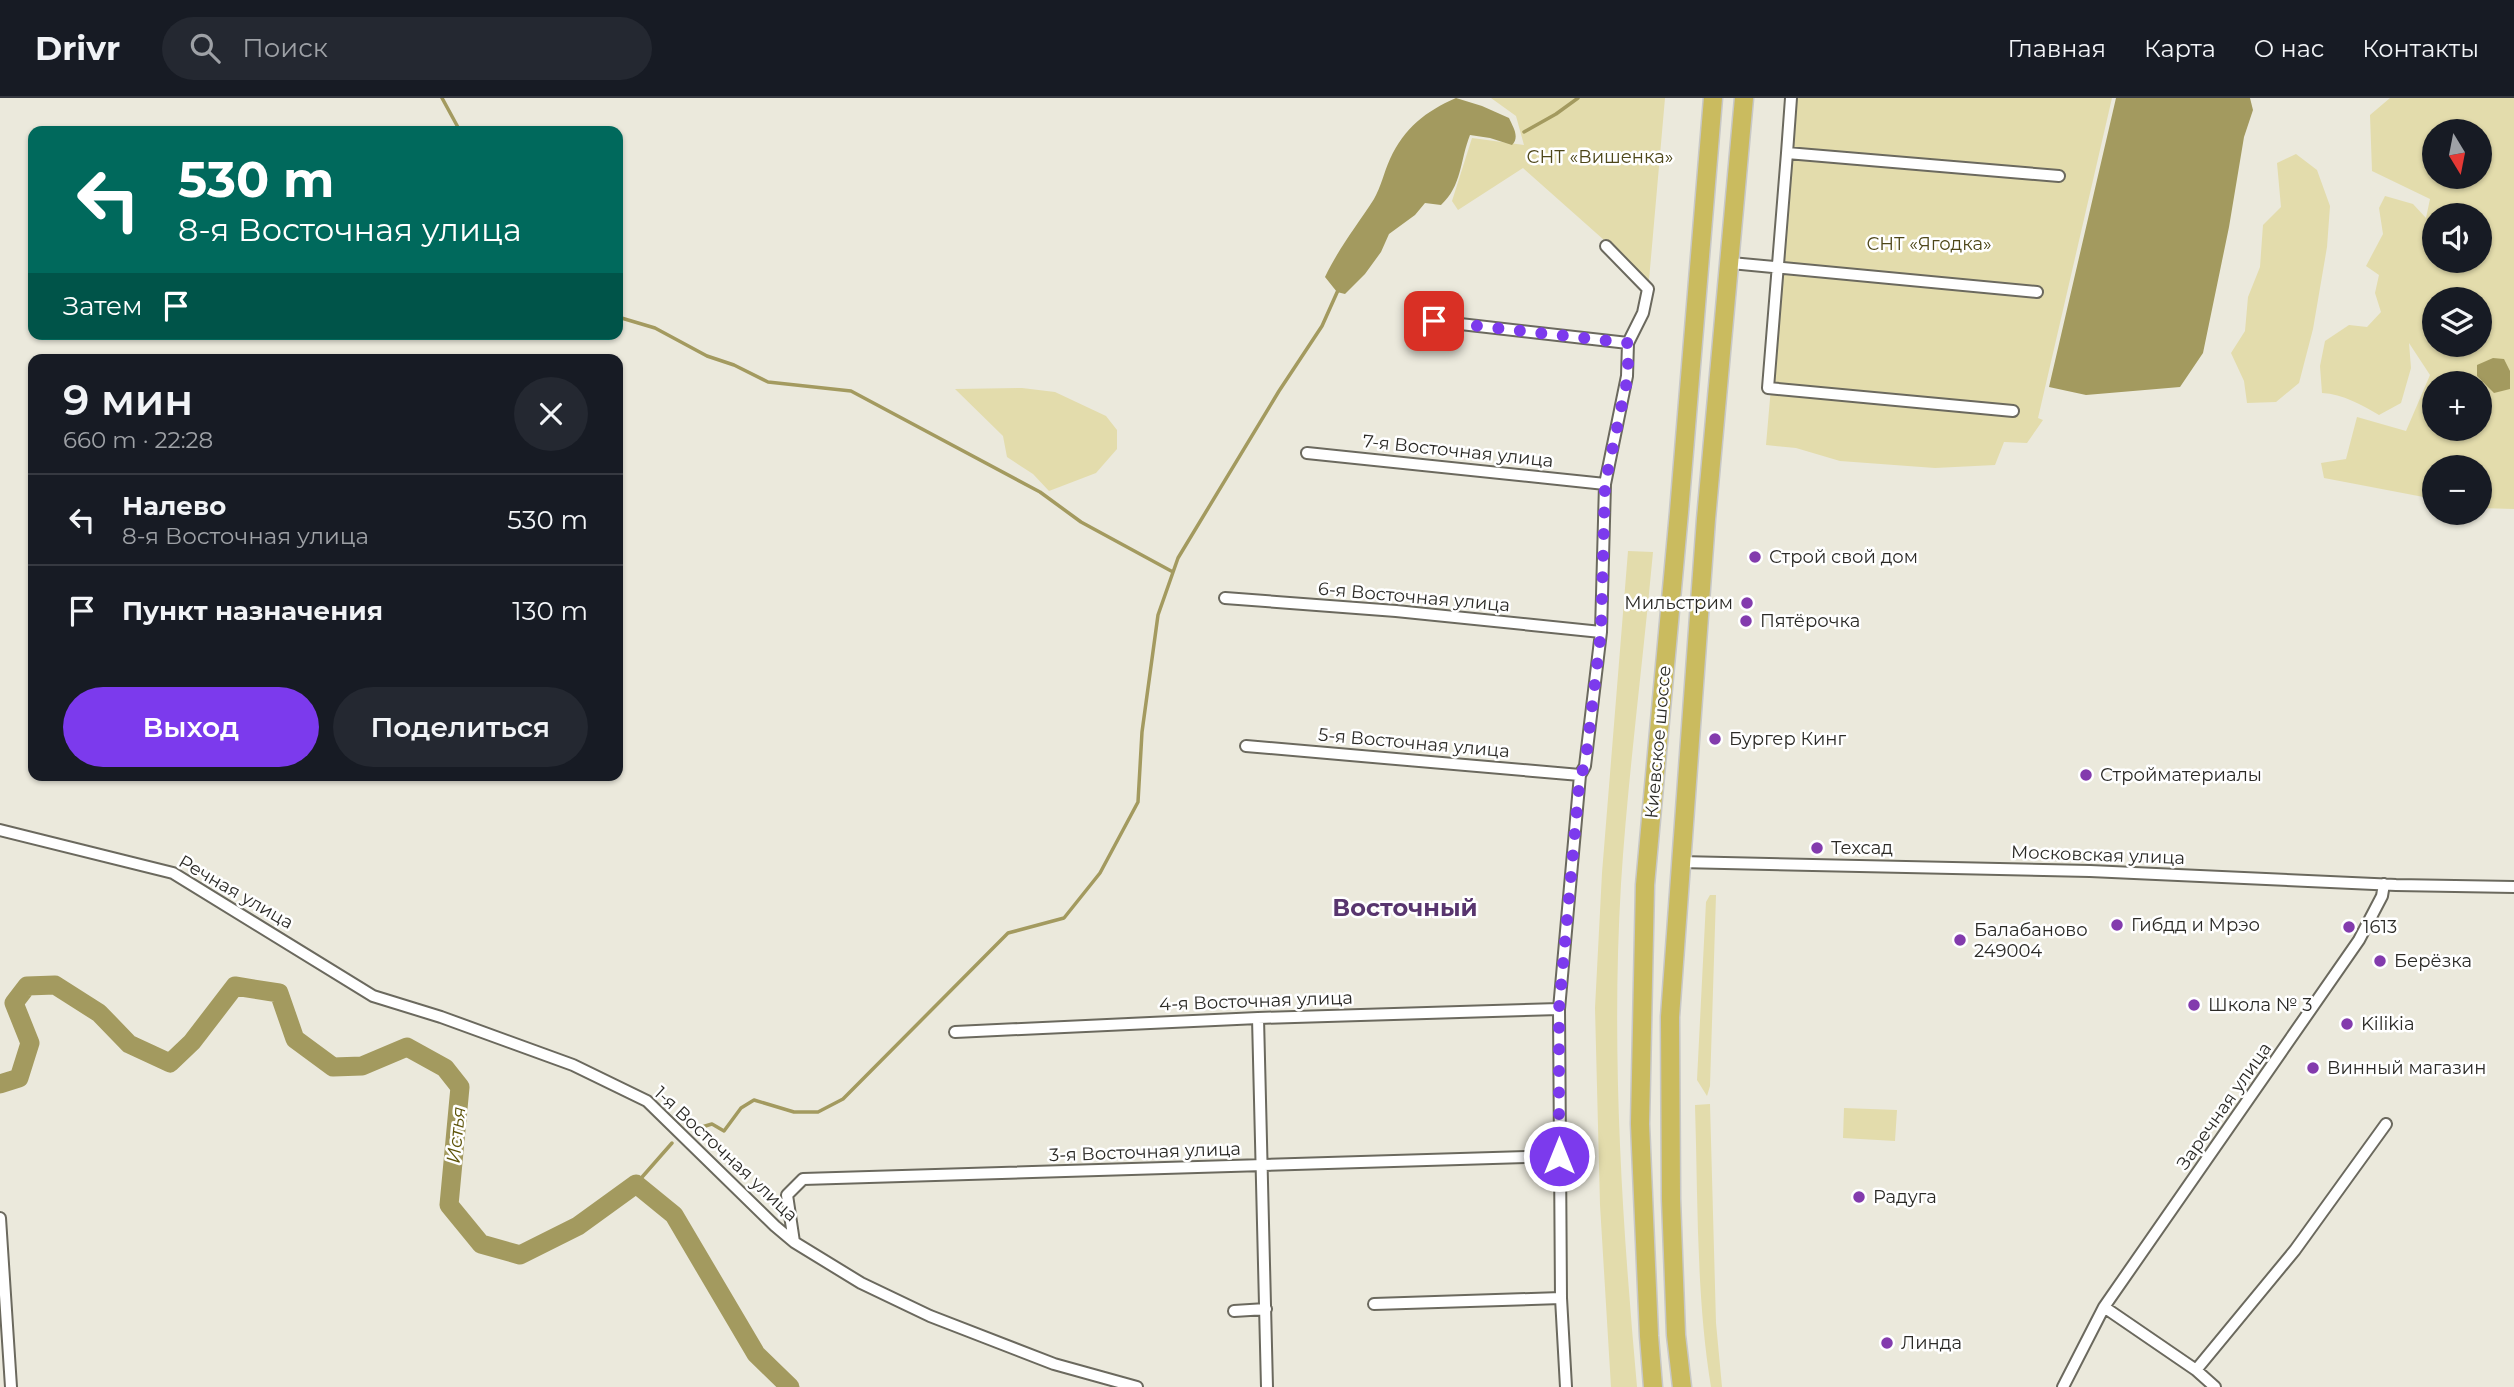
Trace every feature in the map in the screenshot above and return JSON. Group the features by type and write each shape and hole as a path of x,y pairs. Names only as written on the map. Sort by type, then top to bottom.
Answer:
{"highway":[{"name":"Киевское шоссе","path":"1653,1387 1640,1100 1645,885 1713,98"},
{"name":"Киевское шоссе","path":"1682,1387 1675,1308 1669,1098 1670,1017 1706,519 1744,98"},
{"path":"1640,1100 1649,1114 1658,1114 1669,1098"}],"street":[{"path":"1791,98 1768,388 2013,411"},
{"path":"1787,153 2059,176"},
{"path":"1566,1387 1561,1298 1559,1009 1580,775 1585,766 1601,632 1605,484 1628,376 1628,343 1643,313 1648,289 1606,246"},
{"path":"1731,263 2037,292"},
{"path":"1434,321 1628,343"},
{"name":"7-я Восточная улица","path":"1307,453 1605,484"},
{"name":"6-я Восточная улица","path":"1225,598 1396,611 1601,632"},
{"name":"5-я Восточная улица","path":"1246,746 1580,775"},
{"name":"Речная улица","path":"0,830 173,873 373,996 441,1017"},
{"name":"Московская улица","path":"1680,862 2090,871 2514,887"},
{"name":"Заречная улица","path":"2063,1387 2104,1307 2339,970 2374,912 2382,896 2384,884"},
{"name":"4-я Восточная улица","path":"955,1032 1258,1018 1559,1009"},
{"name":"1-я Восточная улица","path":"441,1017 573,1065 647,1101 794,1242 861,1283 929,1316 1054,1364 1137,1387"},
{"path":"1258,1018 1267,1387"},
{"path":"2196,1370 2295,1250 2386,1124"},
{"name":"3-я Восточная улица","path":"794,1242 787,1195 803,1179 1559,1156"},
{"path":"0,1218 2,1292 10,1387"},
{"path":"1374,1304 1561,1298"},
{"path":"2104,1307 2196,1370 2215,1387"},
{"path":"1234,1311 1266,1309"}],"green space":[{"name":"СНТ «Вишенка»","path":"1491,98 1665,98 1649,280 1523,168 1458,210 1452,201 1472,138 1524,145 1516,116"},
{"name":"СНТ «Ягодка»","path":"1796,98 2112,98 2038,418 2043,420 2027,443 2004,442 1995,465 1935,468 1840,461 1796,448 1766,445"},
{"path":"2390,98 2514,98 2514,509 2492,508 2492,455 2422,455 2422,497 2324,478 2321,463 2346,459 2357,417 2406,431 2422,394 2422,441 2492,441 2492,371 2427,371 2409,343 2411,368 2401,403 2379,415 2345,398 2322,393 2320,366 2325,341 2349,325 2367,327 2381,312 2375,293 2379,275 2366,266 2383,234 2379,208 2385,196 2413,204 2422,214 2422,273 2492,273 2492,203 2429,203 2430,199 2372,171 2370,115"},
{"path":"2296,154 2317,170 2330,206 2327,247 2313,329 2299,383 2276,402 2247,403 2244,381 2231,353 2245,331 2248,297 2260,267 2263,225 2281,207 2277,163"},
{"path":"1022,388 1055,392 1106,416 1117,430 1117,449 1096,473 1049,491 1033,474 1007,457 1003,436 955,389"},
{"path":"1628,551 1653,552 1628,801 1618,947 1620,1136 1637,1387 1611,1387 1600,1205 1595,1008 1602,873"},
{"path":"1710,895 1716,895 1710,1086 1707,1096 1697,1080 1706,902"},
{"path":"1710,1104 1716,1323 1722,1387 1711,1387 1698,1247 1695,1105"},
{"path":"1844,1108 1897,1110 1895,1141 1843,1138"}],"shaded area":[{"path":"1456,98 1509,118 1515,132 1514,142 1512,145 1470,135 1457,181 1448,198 1441,205 1425,203 1415,215 1389,234 1381,252 1365,274 1345,294 1337,292 1325,277 1379,190 1388,164 1402,138 1417,122"},
{"path":"2116,98 2250,98 2253,110 2244,137 2203,353 2180,387 2086,395 2049,387"},
{"path":"2493,358 2504,359 2510,371 2510,389 2494,393 2492,371 2477,371 2477,365"}],"waterway":[{"path":"442,98 457,126"},
{"path":"1524,132 1578,98"},
{"path":"695,1129 712,1124 724,1131 741,1108 754,1100 794,1112 818,1112 843,1099 1008,933 1064,918 1100,873 1138,802 1142,732 1158,615 1178,558 1279,391 1322,326 1339,288"},
{"path":"623,318 655,328 707,356 734,365 768,382 851,391 1040,492 1081,522 1173,572"},
{"name":"Истья","path":"0,1084 19,1078 30,1043 14,1003 27,986 55,985 99,1013 129,1044 170,1063 192,1042 235,986 279,993 295,1039 333,1067 362,1066 407,1047 445,1068 460,1087 449,1205 481,1244 520,1255 578,1226 636,1184 674,1215 756,1354 790,1387"},
{"path":"636,1184 672,1143"}],"place":[{"name":"Строй свой дом","path":"1755,557"},
{"name":"Мильстрим","path":"1747,603"},
{"name":"Пятёрочка","path":"1746,621"},
{"name":"Бургер Кинг","path":"1715,739"},
{"name":"Стройматериалы","path":"2086,775"},
{"name":"Техсад","path":"1817,848"},
{"name":"Гибдд и Мрэо","path":"2117,925"},
{"name":"1613","path":"2349,927"},
{"name":"Балабаново 249004","path":"1960,940"},
{"name":"Берёзка","path":"2380,961"},
{"name":"Школа № 3","path":"2194,1005"},
{"name":"Kilikia","path":"2347,1024"},
{"name":"Винный магазин","path":"2313,1068"},
{"name":"Радуга","path":"1859,1197"},
{"name":"Линда","path":"1887,1343"}],"district":[{"name":"Восточный","path":"1405,907"}],"route":[{"path":"1434,321 1628,343 1628,376 1605,484 1601,632 1585,766 1580,775 1565,927 1559,1009 1559,1156"}]}
